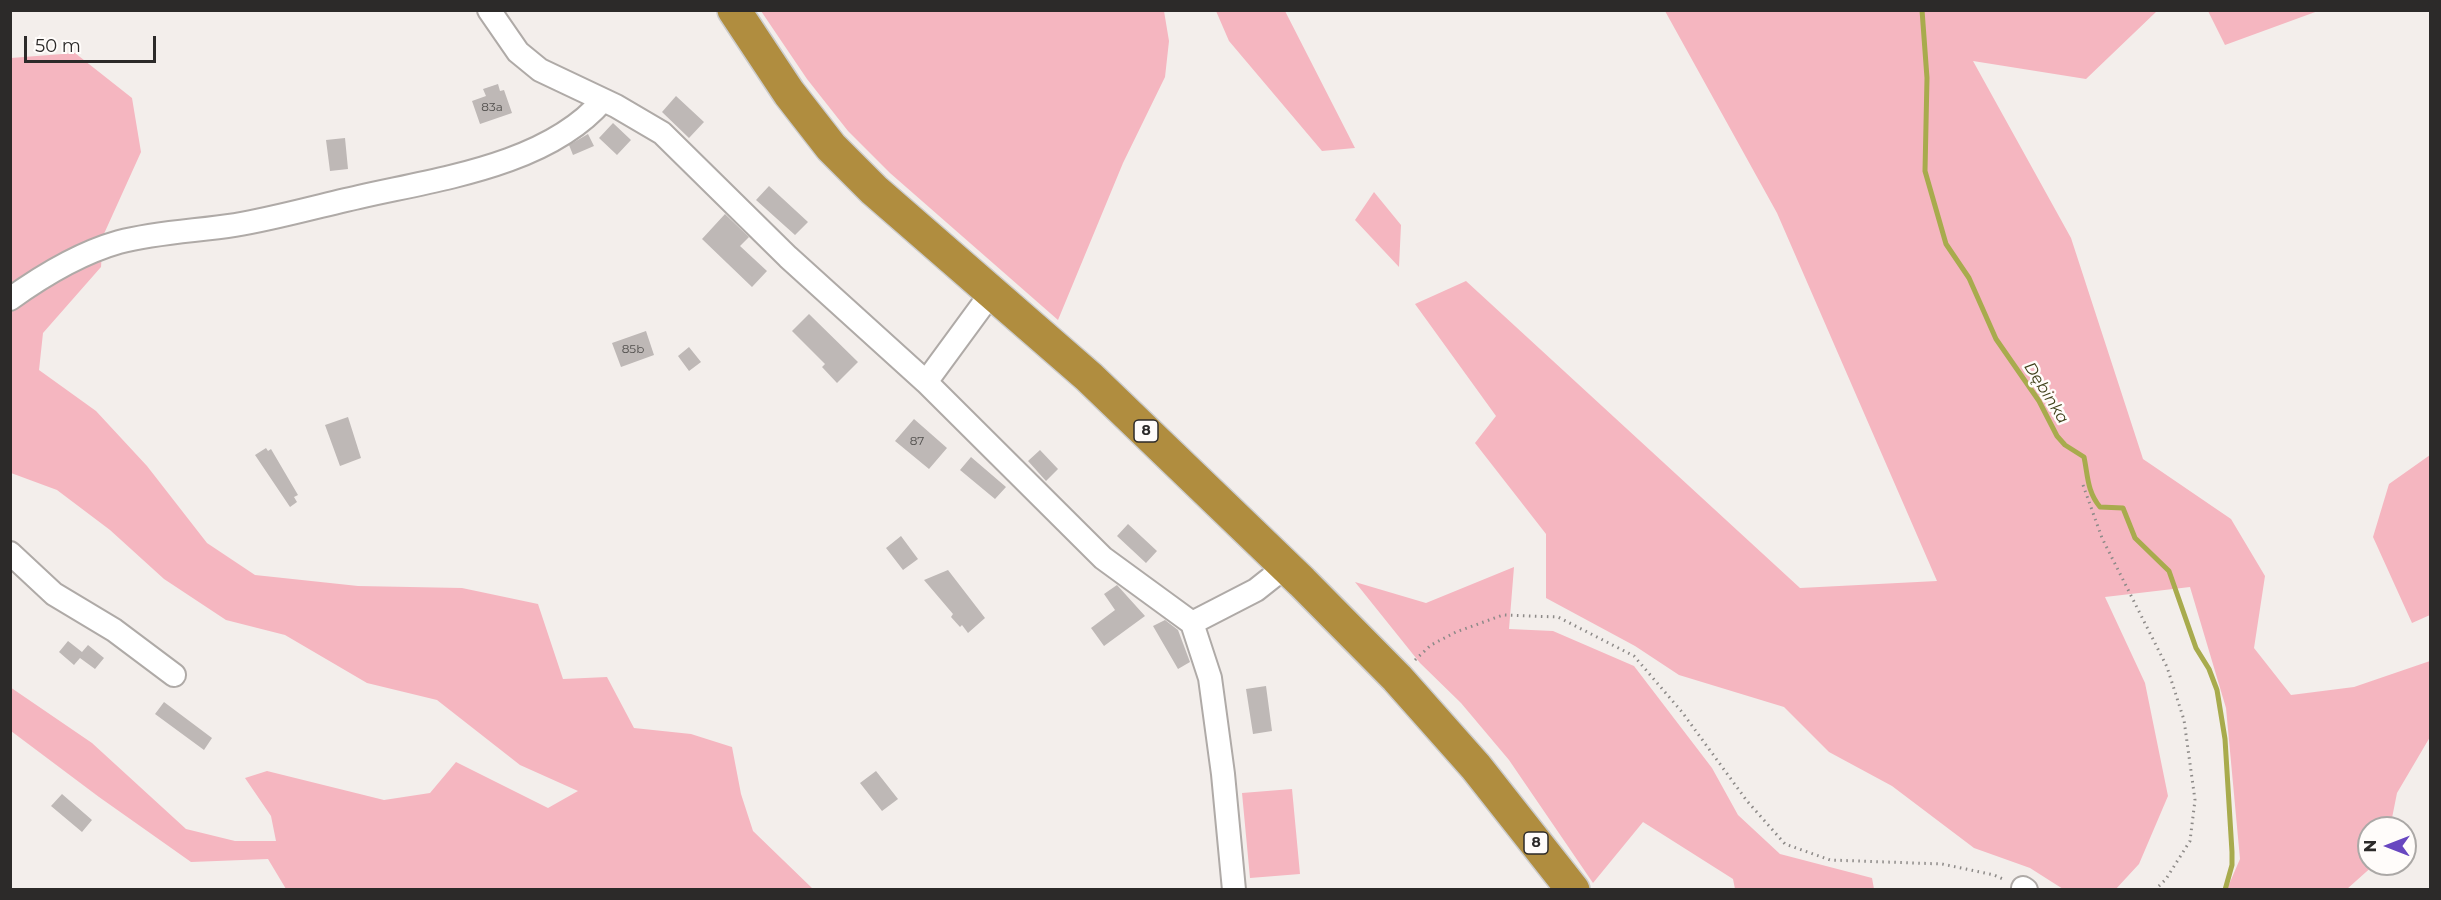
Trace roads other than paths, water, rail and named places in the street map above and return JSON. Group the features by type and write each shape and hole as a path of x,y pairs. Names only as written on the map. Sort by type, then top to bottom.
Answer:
{"highway":[{"name":"8","path":"734,10 789,93 831,147 874,190 1097,385 1397,678 1476,767 1573,890"}],"street":[{"path":"489,10 518,52 540,70 603,100 662,133 788,257 926,382 1103,558 1192,623 1210,678 1223,774 1234,890"},
{"path":"10,299 56,270 117,243 165,233 236,224 484,169 543,145 587,120 603,100"},
{"path":"926,382 992,292"},
{"path":"10,553 54,594 114,630 174,675"},
{"path":"1192,623 1256,590 1285,567"}],"waterway":[{"name":"Dębinka","path":"1922,10 1927,78 1925,171 1946,244 1969,278 1996,339 2039,401 2057,436 2065,445 2084,457 2089,483 2100,507 2123,508 2135,538 2169,571 2196,648 2209,669 2217,690 2225,739 2232,852 2232,865 2225,890"}]}
